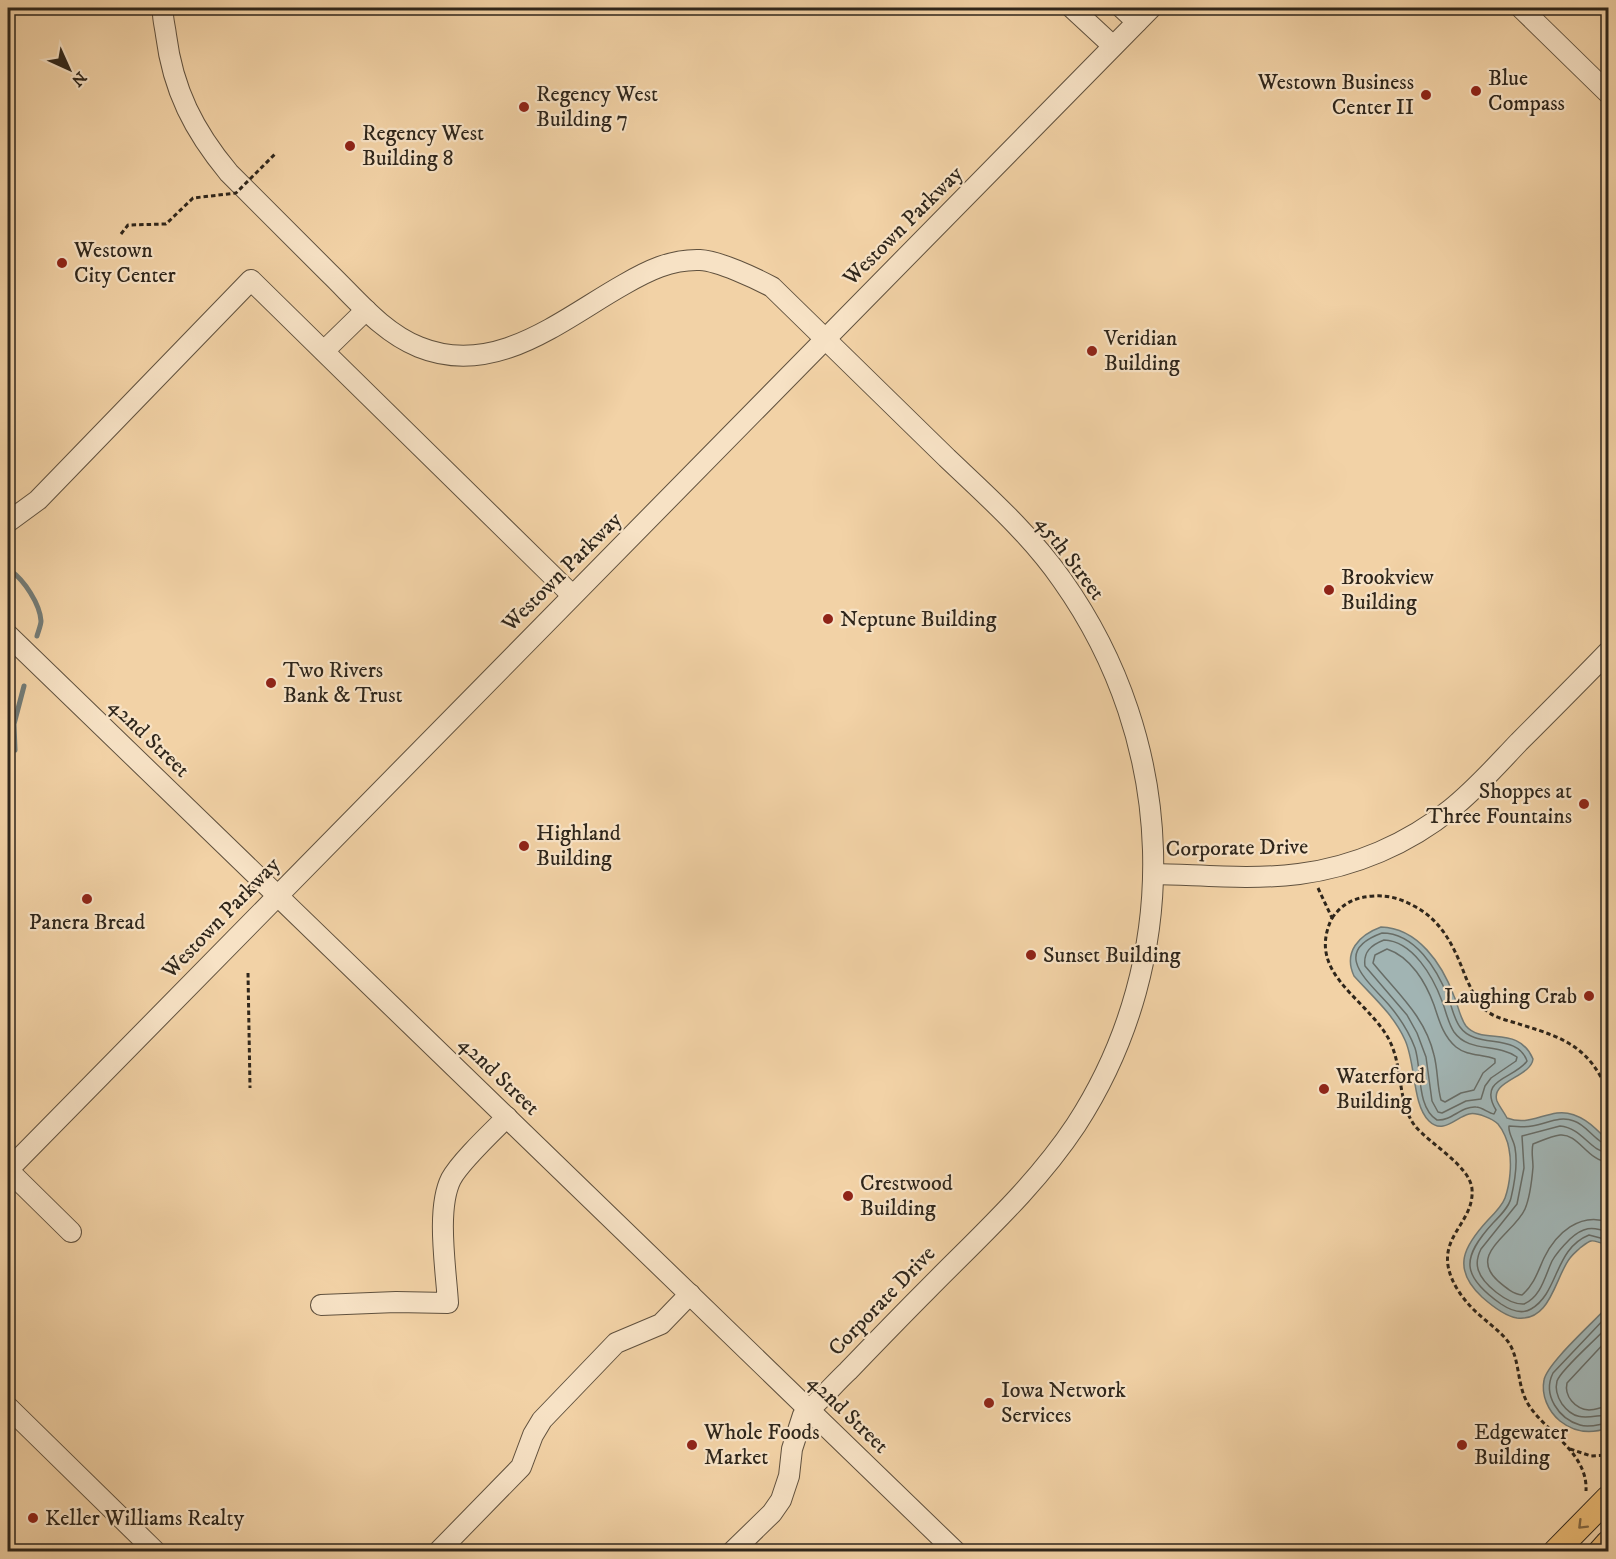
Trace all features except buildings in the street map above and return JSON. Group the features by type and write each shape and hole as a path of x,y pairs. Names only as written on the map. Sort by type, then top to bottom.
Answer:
{"main road":[{"path":"1555,1551 1597,1496"},
{"path":"1600,1551 1608,1543"}],"street":[{"name":"45th Street","path":"163,8 168,56 185,106 206,146 228,173 385,328 418,346 439,354 480,357 559,325 586,306 659,266 701,260 738,271 772,287 1023,533 1074,597 1106,654 1136,731 1150,803 1154,873"},
{"path":"1072,8 1113,46"},
{"path":"1122,8 1137,22"},
{"name":"Westown Parkway","path":"8,1170 1151,8"},
{"path":"1521,8 1608,93"},
{"path":"8,522 38,500 251,280 572,595"},
{"path":"324,351 366,310"},
{"name":"42nd Street","path":"8,635 956,1551"},
{"name":"Corporate Drive","path":"732,1551 772,1513 781,1500 803,1415 1043,1170 1077,1122 1114,1054 1137,990 1148,937 1154,873 1271,876 1313,872 1350,863 1380,852 1435,822 1468,794 1608,652"},
{"path":"321,1305 396,1302 448,1303 443,1214 446,1194 452,1178 507,1117"},
{"path":"8,1170 71,1232"},
{"path":"438,1551 521,1467 533,1435 542,1420 616,1343 662,1324 690,1294"},
{"path":"8,1407 156,1551"}],"path":[{"path":"121,234 128,225 166,224 193,198 236,193 275,154"},
{"path":"1313,872 1319,892 1332,918"},
{"path":"1597,1496 1569,1448 1549,1429 1525,1400 1515,1358 1508,1341 1471,1307 1451,1277 1448,1269 1448,1253 1468,1207 1472,1186 1463,1172 1415,1126 1407,1111 1394,1047 1378,1023 1352,996 1333,971 1324,945 1327,928 1332,918 1350,901 1368,896 1395,898 1417,907 1435,921 1450,941 1472,992 1483,1008 1496,1017 1562,1038 1574,1046 1592,1061 1608,1092"},
{"path":"248,973 250,1088"},
{"path":"1569,1448 1591,1456 1608,1455"}],"water":[{"path":"1381,927 1406,934 1427,950 1443,972 1462,1019 1473,1032 1510,1038 1527,1048 1533,1059 1531,1065 1505,1084 1496,1094 1497,1101 1507,1118 1520,1121 1557,1113 1572,1114 1592,1125 1608,1141 1608,1246 1593,1241 1580,1248 1565,1266 1545,1306 1538,1313 1528,1317 1512,1317 1498,1310 1482,1297 1466,1276 1464,1257 1467,1248 1505,1198 1510,1174 1508,1146 1498,1124 1485,1116 1469,1114 1444,1126 1439,1126 1429,1121 1424,1114 1417,1094 1405,1040 1389,1014 1354,976 1351,967 1350,959 1355,945 1373,930"},
{"path":"1608,1306 1608,1428 1589,1432 1577,1430 1560,1421 1552,1412 1546,1402 1544,1380 1553,1363"}],"waterway":[{"path":"11,571 26,586 38,607 41,621 37,636"},
{"path":"15,750 14,724 24,686"}],"place":[{"name":"Blue Compass","path":"1476,91"},
{"name":"Westown Business Center II","path":"1426,95"},
{"name":"Regency West Building 7","path":"524,107"},
{"name":"Regency West Building 8","path":"350,146"},
{"name":"Westown City Center","path":"62,263"},
{"name":"Veridian Building","path":"1092,351"},
{"name":"Brookview Building","path":"1329,590"},
{"name":"Neptune Building","path":"828,619"},
{"name":"Two Rivers Bank & Trust","path":"271,683"},
{"name":"Shoppes at Three Fountains","path":"1584,804"},
{"name":"Highland Building","path":"524,846"},
{"name":"Panera Bread","path":"87,899"},
{"name":"Sunset Building","path":"1031,955"},
{"name":"Laughing Crab","path":"1589,996"},
{"name":"Waterford Building","path":"1324,1089"},
{"name":"Crestwood Building","path":"848,1196"},
{"name":"Iowa Network Services","path":"989,1403"},
{"name":"Whole Foods Market","path":"692,1445"},
{"name":"Edgewater Building","path":"1462,1445"},
{"name":"Keller Williams Realty","path":"33,1518"}]}
